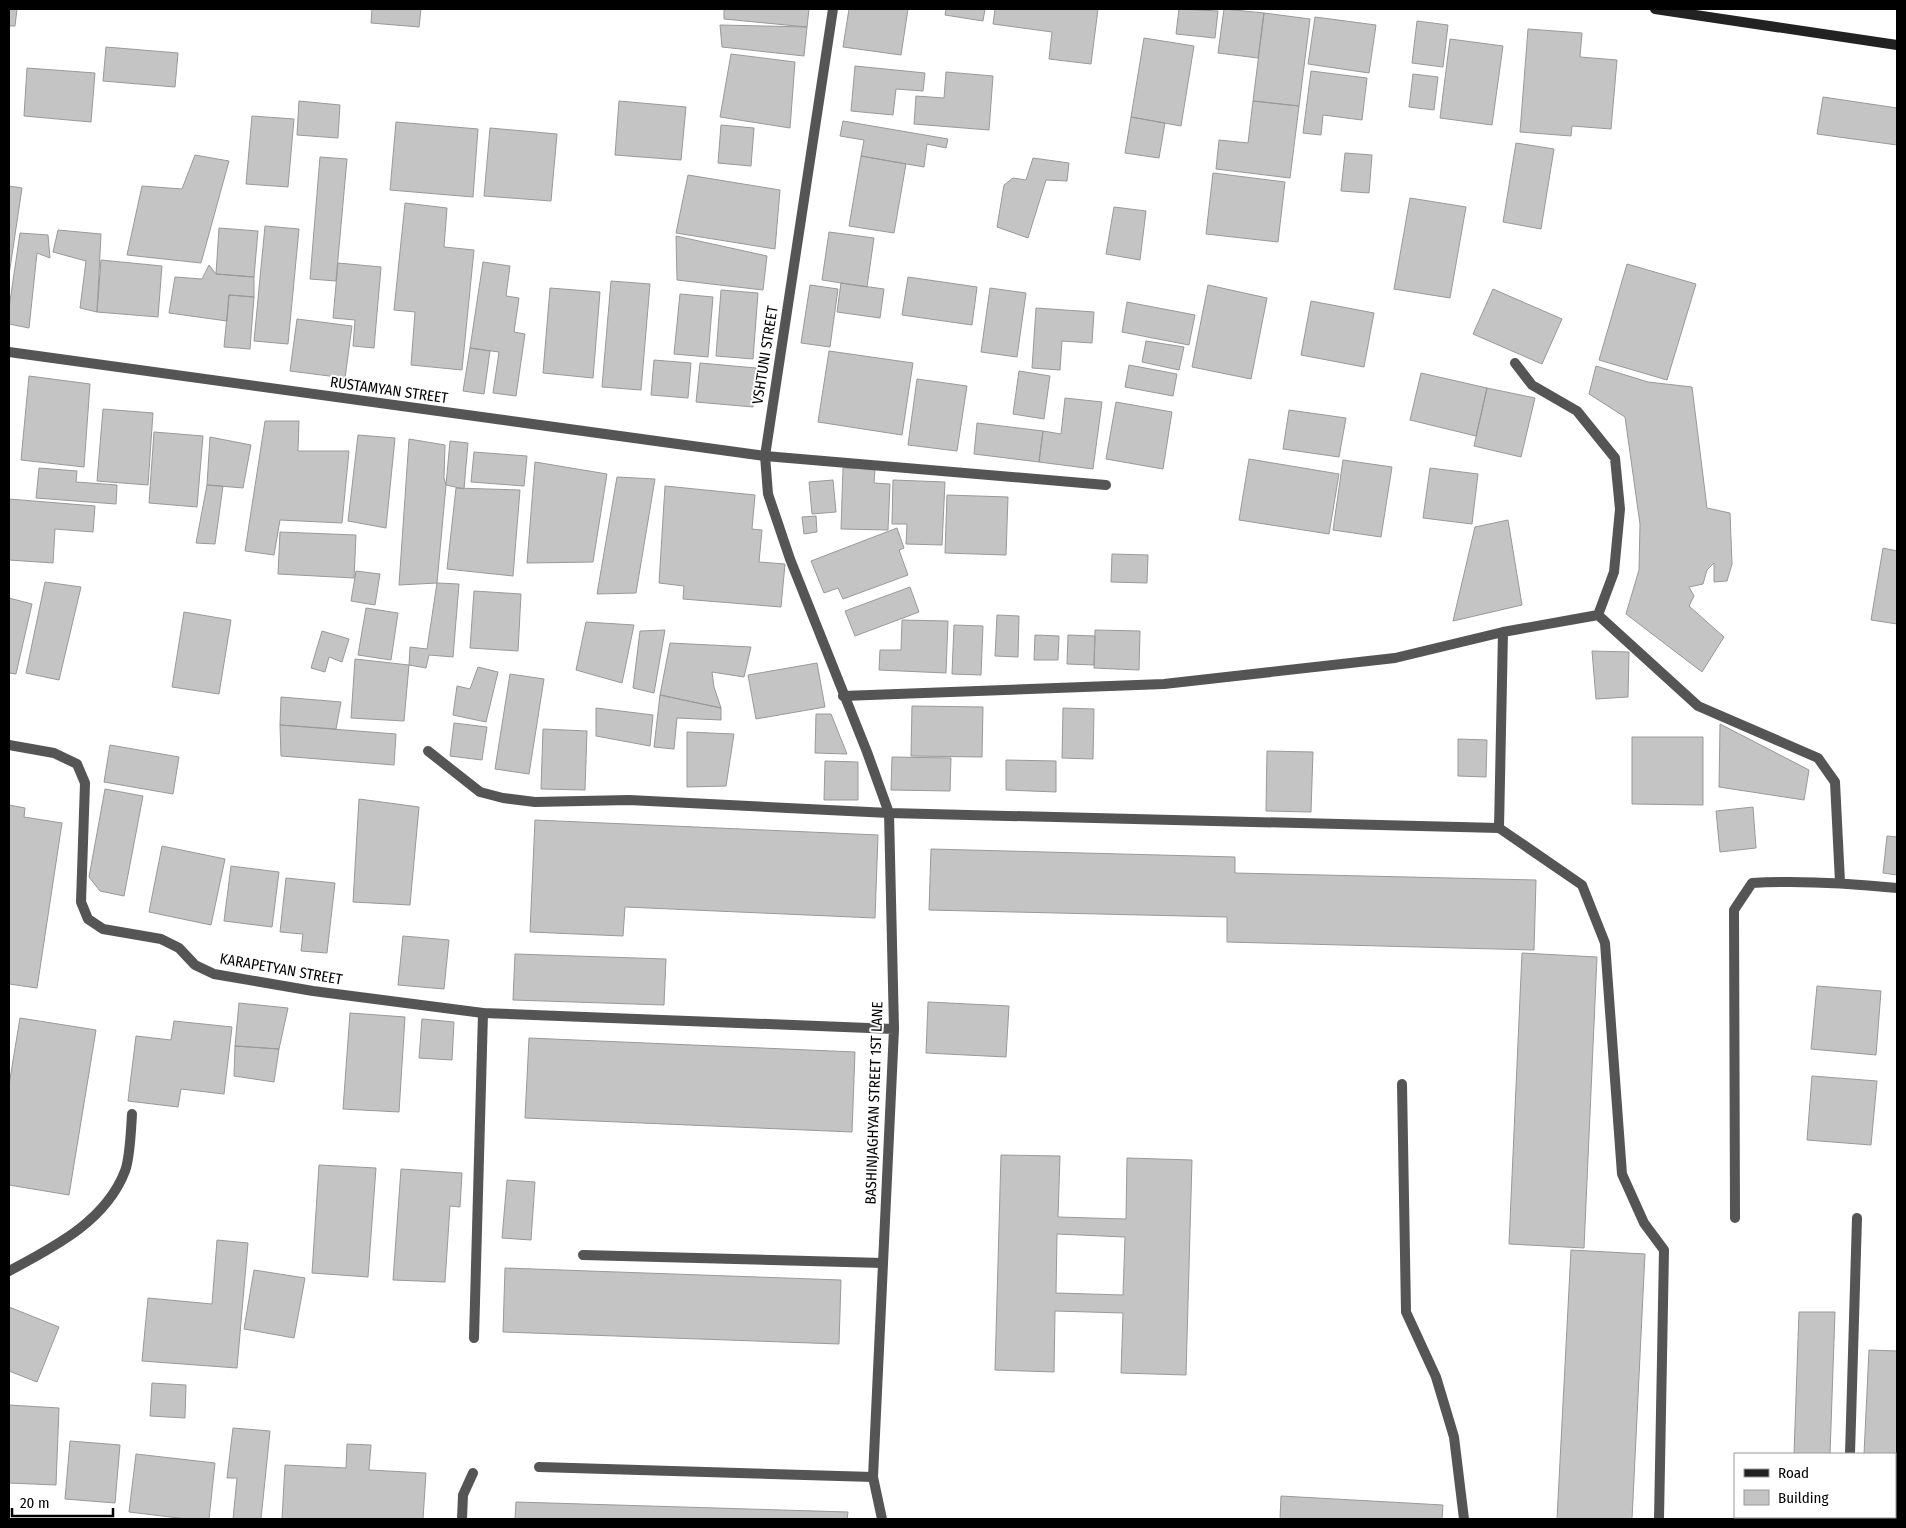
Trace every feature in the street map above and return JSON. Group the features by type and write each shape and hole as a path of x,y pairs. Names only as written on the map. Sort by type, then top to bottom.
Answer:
{"main road":[{"path":"1655,9 1897,45"}],"street":[{"name":"VSHTUNI STREET","path":"833,9 765,456 768,494 790,559 843,696"},
{"name":"RUSTAMYAN STREET","path":"9,352 142,372 765,456 1106,484"},
{"path":"1516,363 1532,386 1577,411 1615,458 1620,509 1614,572 1598,615"},
{"path":"843,696 1164,684 1395,658 1504,632 1598,615"},
{"path":"1598,615 1698,706 1818,758 1835,782 1840,882"},
{"path":"1499,828 1504,632"},
{"name":"BASHINJAGHYAN STREET 1ST LANE","path":"843,696 867,752 889,813 894,1029 873,1477 882,1519"},
{"name":"KARAPETYAN STREET","path":"9,745 54,753 77,764 85,783 81,902 88,919 103,928 161,939 179,948 195,966 214,974 313,991 478,1012 894,1029"},
{"path":"428,751 480,792 503,798 535,802 629,800 889,813 1499,828 1582,885 1604,943 1622,1174 1644,1223 1664,1250 1659,1519"},
{"path":"1735,1218 1734,910 1752,883 1787,881 1840,882 1897,888"},
{"path":"474,1338 478,1012"},
{"path":"1402,1084 1406,1312 1436,1377 1454,1437 1464,1519"},
{"path":"9,1271 45,1252 80,1228 110,1200 126,1170 132,1114"},
{"path":"1850,1453 1857,1218"},
{"path":"583,1255 882,1263"},
{"path":"539,1466 873,1477"},
{"path":"462,1519 463,1495 473,1473"}],"building":[{"path":"9,9 17,9 15,26 9,26"},
{"path":"372,9 421,9 419,27 371,23"},
{"path":"724,9 809,9 807,27 724,19"},
{"path":"849,9 908,9 901,55 843,47"},
{"path":"946,9 985,9 983,21 945,15"},
{"path":"995,9 1098,9 1091,64 1049,59 1052,32 993,24"},
{"path":"1179,9 1218,11 1215,38 1176,34"},
{"path":"1224,9 1264,13 1258,58 1218,53"},
{"path":"1264,13 1310,19 1299,106 1253,101"},
{"path":"1315,17 1376,25 1369,73 1308,64"},
{"path":"1417,21 1448,25 1443,67 1412,63"},
{"path":"720,25 807,27 804,56 722,47"},
{"path":"1528,29 1582,33 1580,57 1617,60 1611,129 1572,126 1571,136 1520,132"},
{"path":"1144,38 1194,46 1181,126 1131,117"},
{"path":"1450,39 1503,46 1492,125 1440,118"},
{"path":"106,47 178,53 175,87 103,81"},
{"path":"731,54 795,62 790,128 720,117"},
{"path":"855,66 925,73 923,91 896,89 893,115 851,111"},
{"path":"27,68 95,73 91,122 24,116"},
{"path":"1311,71 1367,78 1362,120 1323,115 1321,135 1303,133"},
{"path":"946,72 993,76 989,130 914,124 916,96 944,98"},
{"path":"1413,74 1438,77 1434,110 1409,107"},
{"path":"1823,97 1897,108 1897,145 1817,134"},
{"path":"299,101 340,105 338,138 297,135"},
{"path":"619,101 686,107 681,160 615,155"},
{"path":"1253,101 1299,106 1290,178 1216,169 1219,140 1248,143"},
{"path":"252,116 294,119 288,187 246,184"},
{"path":"1131,117 1165,123 1159,158 1125,153"},
{"path":"843,121 948,139 946,148 927,144 924,167 861,156 864,140 840,136"},
{"path":"396,122 478,129 473,197 390,190"},
{"path":"721,125 754,128 751,166 718,163"},
{"path":"490,128 557,134 551,201 484,196"},
{"path":"1516,143 1554,149 1541,229 1503,222"},
{"path":"1345,153 1372,155 1369,193 1341,191"},
{"path":"195,155 229,161 201,263 127,255 142,186 182,189"},
{"path":"861,156 906,164 894,233 849,226"},
{"path":"320,157 347,159 336,281 310,279"},
{"path":"1033,158 1069,163 1067,181 1046,180 1028,238 997,227 1004,185 1013,178 1026,180"},
{"path":"1213,173 1285,182 1278,242 1206,234"},
{"path":"688,175 780,190 775,249 676,233"},
{"path":"9,186 22,188 9,275"},
{"path":"1410,198 1466,207 1450,298 1394,289"},
{"path":"405,203 447,208 444,247 474,250 462,370 411,365 415,312 394,310"},
{"path":"1114,207 1146,211 1140,260 1106,254"},
{"path":"265,226 299,229 288,344 254,341"},
{"path":"219,228 258,231 254,277 216,274"},
{"path":"58,230 101,234 97,312 80,308 86,261 53,252"},
{"path":"829,232 874,238 867,287 822,280"},
{"path":"20,233 48,235 50,258 37,253 29,328 9,324 9,308"},
{"path":"676,236 767,256 763,290 677,280"},
{"path":"101,260 162,266 158,317 97,312"},
{"path":"483,262 510,266 506,296 519,298 514,332 525,334 516,396 493,393 499,352 470,348"},
{"path":"338,263 381,267 374,348 353,346 355,320 333,318"},
{"path":"1627,264 1696,284 1667,380 1599,360"},
{"path":"209,265 216,274 254,277 254,297 229,295 227,321 169,313 175,277 202,279"},
{"path":"908,277 977,287 972,325 902,315"},
{"path":"611,281 650,284 641,390 602,387"},
{"path":"841,283 884,289 880,318 837,312"},
{"path":"810,285 838,289 830,347 801,343"},
{"path":"1208,285 1267,298 1251,379 1192,367"},
{"path":"550,288 600,292 593,378 543,373"},
{"path":"990,288 1026,293 1017,357 981,352"},
{"path":"1493,289 1562,319 1542,364 1473,334"},
{"path":"721,290 758,293 753,359 716,356"},
{"path":"680,294 713,297 708,357 674,354"},
{"path":"229,295 254,297 250,349 224,347"},
{"path":"1311,301 1374,313 1364,367 1301,355"},
{"path":"1127,302 1195,315 1189,345 1122,332"},
{"path":"1036,308 1094,312 1092,343 1062,341 1060,370 1032,368"},
{"path":"297,319 352,326 345,378 290,371"},
{"path":"1146,341 1184,347 1179,370 1142,362"},
{"path":"470,348 490,351 484,394 463,391"},
{"path":"829,351 913,363 902,435 818,422"},
{"path":"654,360 691,363 688,398 651,395"},
{"path":"700,363 756,368 753,407 696,402"},
{"path":"1129,365 1177,374 1173,396 1125,387"},
{"path":"1596,366 1648,382 1692,387 1707,508 1730,513 1732,564 1727,581 1714,582 1714,563 1707,570 1703,584 1689,587 1694,596 1689,606 1724,637 1702,672 1626,614 1639,570 1640,524 1625,417 1589,394"},
{"path":"1019,371 1050,376 1044,419 1013,414"},
{"path":"1421,373 1487,388 1476,436 1410,420"},
{"path":"29,376 90,384 84,467 21,460"},
{"path":"917,379 967,386 957,451 908,445"},
{"path":"1487,388 1535,398 1521,457 1474,446"},
{"path":"1065,398 1102,402 1093,469 1039,462 1043,431 1061,434"},
{"path":"1116,402 1172,412 1163,469 1106,459"},
{"path":"103,409 153,413 148,485 97,481"},
{"path":"1289,410 1346,418 1339,457 1283,449"},
{"path":"265,421 299,421 298,451 349,451 342,523 280,520 274,555 245,551"},
{"path":"977,423 1043,431 1039,462 974,454"},
{"path":"154,432 203,436 197,507 149,503"},
{"path":"358,435 395,438 386,528 348,521"},
{"path":"210,437 251,445 243,488 207,485"},
{"path":"409,439 445,445 444,478 446,485 437,583 399,585"},
{"path":"450,441 468,443 464,489 446,485"},
{"path":"474,452 527,456 524,486 471,482"},
{"path":"1249,459 1339,474 1329,534 1239,520"},
{"path":"1343,460 1392,467 1381,537 1333,530"},
{"path":"535,462 607,474 593,562 527,563"},
{"path":"39,468 77,471 76,482 117,485 116,504 36,498"},
{"path":"843,468 875,469 874,483 890,484 888,530 841,529"},
{"path":"1430,468 1478,474 1472,524 1423,518"},
{"path":"617,477 655,479 636,593 597,594"},
{"path":"833,480 836,512 812,514 809,482"},
{"path":"893,480 945,482 942,545 906,544 907,524 892,524"},
{"path":"207,485 223,486 215,544 196,543"},
{"path":"665,486 755,495 752,529 762,530 759,562 785,564 781,607 683,599 684,586 659,583"},
{"path":"456,488 520,490 513,576 447,569"},
{"path":"947,495 1008,497 1006,555 945,553"},
{"path":"9,499 95,506 93,532 55,529 53,563 9,560"},
{"path":"816,516 817,532 804,534 802,517"},
{"path":"1508,520 1522,605 1453,621 1475,527"},
{"path":"897,528 904,548 899,550 908,575 843,599 838,588 824,593 811,561"},
{"path":"280,532 356,535 354,578 278,574"},
{"path":"1883,548 1897,551 1897,624 1871,620"},
{"path":"1112,554 1148,555 1147,583 1111,582"},
{"path":"356,571 380,574 375,605 351,601"},
{"path":"45,582 81,587 59,680 26,673"},
{"path":"437,583 459,584 453,657 429,655 426,668 409,665 410,647 427,649"},
{"path":"910,587 919,612 855,636 845,611"},
{"path":"474,591 521,594 518,651 470,648"},
{"path":"9,598 32,604 16,674 9,673"},
{"path":"366,608 398,613 391,660 358,655"},
{"path":"184,612 231,620 219,694 172,687"},
{"path":"997,615 1019,616 1018,657 995,656"},
{"path":"902,620 948,621 946,673 879,670 880,650 901,650"},
{"path":"586,622 634,625 622,683 576,670"},
{"path":"954,625 983,626 981,675 952,674"},
{"path":"665,630 654,693 633,688 640,631"},
{"path":"1095,630 1140,631 1139,670 1094,668"},
{"path":"322,631 349,639 342,662 329,657 325,672 311,668"},
{"path":"1035,635 1059,636 1058,660 1034,660"},
{"path":"1068,635 1095,636 1094,665 1067,664"},
{"path":"670,643 751,647 744,677 712,672 714,687 721,708 660,695"},
{"path":"1592,651 1629,652 1628,697 1596,699"},
{"path":"355,659 409,665 404,721 351,718"},
{"path":"817,663 825,707 756,719 748,675"},
{"path":"478,667 498,672 486,722 453,715 457,686 470,689"},
{"path":"510,674 544,679 529,774 495,769"},
{"path":"660,695 721,708 721,720 677,718 674,749 654,747"},
{"path":"281,697 341,702 336,729 280,725"},
{"path":"912,706 983,707 982,757 911,756"},
{"path":"596,708 653,715 650,746 596,736"},
{"path":"1063,708 1094,709 1093,759 1062,758"},
{"path":"816,714 831,714 847,754 815,753"},
{"path":"454,723 487,727 482,760 450,756"},
{"path":"1720,724 1809,770 1804,800 1719,787"},
{"path":"280,725 396,734 394,765 281,756"},
{"path":"543,729 587,731 585,790 541,789"},
{"path":"687,732 734,734 726,786 687,787"},
{"path":"1632,737 1703,737 1703,805 1632,804"},
{"path":"1458,739 1487,740 1486,777 1458,776"},
{"path":"110,745 179,757 173,794 104,782"},
{"path":"1267,751 1313,752 1311,812 1266,811"},
{"path":"892,757 951,758 950,791 891,790"},
{"path":"1006,760 1056,761 1056,792 1006,790"},
{"path":"825,761 858,762 858,800 824,800"},
{"path":"105,789 143,796 124,896 100,891 89,877"},
{"path":"359,799 419,807 410,905 353,902"},
{"path":"9,805 25,808 24,817 62,823 37,988 9,984"},
{"path":"1753,807 1756,848 1720,852 1716,811"},
{"path":"535,820 878,835 875,918 625,907 623,936 530,932"},
{"path":"1887,836 1897,837 1897,875 1883,873"},
{"path":"162,846 225,859 211,925 149,912"},
{"path":"931,849 1235,857 1235,873 1536,880 1534,950 1227,942 1227,917 929,910"},
{"path":"231,866 279,872 272,927 224,921"},
{"path":"286,878 335,883 327,953 301,951 303,934 280,932"},
{"path":"403,936 449,940 444,989 398,985"},
{"path":"1522,953 1597,957 1584,1248 1509,1244"},
{"path":"515,954 666,959 664,1005 513,1000"},
{"path":"1817,986 1881,991 1876,1055 1811,1049"},
{"path":"928,1002 1009,1006 1006,1057 926,1053"},
{"path":"239,1003 288,1008 279,1049 235,1046"},
{"path":"350,1013 405,1017 399,1112 343,1109"},
{"path":"20,1018 96,1030 69,1195 9,1185 9,1085"},
{"path":"422,1019 454,1022 452,1060 419,1058"},
{"path":"174,1021 232,1027 224,1094 181,1089 178,1107 128,1101 136,1036 171,1040"},
{"path":"529,1038 855,1052 852,1132 525,1118"},
{"path":"235,1046 279,1049 274,1082 234,1076"},
{"path":"1812,1076 1877,1081 1871,1145 1807,1140"},
{"path":"1001,1155 1060,1156 1058,1217 1126,1219 1127,1158 1192,1160 1186,1375 1121,1373 1123,1313 1055,1311 1054,1372 995,1370","holes":["1057,1234 1125,1237 1123,1295 1056,1293"]},
{"path":"319,1165 376,1168 368,1277 312,1273"},
{"path":"401,1169 462,1173 460,1207 450,1206 445,1282 393,1280"},
{"path":"507,1180 535,1182 531,1240 502,1238"},
{"path":"217,1240 248,1243 237,1368 142,1361 148,1298 212,1304"},
{"path":"1571,1250 1645,1254 1632,1519 1557,1519"},
{"path":"505,1268 841,1280 839,1344 503,1332"},
{"path":"254,1270 305,1278 294,1338 244,1329"},
{"path":"9,1307 59,1327 37,1382 9,1371"},
{"path":"1799,1312 1835,1312 1830,1453 1794,1453"},
{"path":"1869,1350 1897,1351 1897,1519 1862,1519 1896,1518 1896,1453 1864,1453"},
{"path":"152,1383 186,1385 185,1418 150,1416"},
{"path":"9,1405 59,1408 56,1485 9,1483"},
{"path":"233,1428 270,1431 261,1519 233,1519 237,1478 227,1478"},
{"path":"70,1441 120,1445 115,1503 65,1499"},
{"path":"347,1444 371,1445 369,1470 426,1473 423,1519 282,1519 285,1465 346,1468"},
{"path":"136,1454 215,1463 209,1519 187,1519 129,1512"},
{"path":"1281,1496 1443,1505 1442,1519 1280,1519"},
{"path":"516,1502 848,1512 847,1519 515,1519"},
{"path":"1792,1518 1828,1518 1828,1519"}]}
